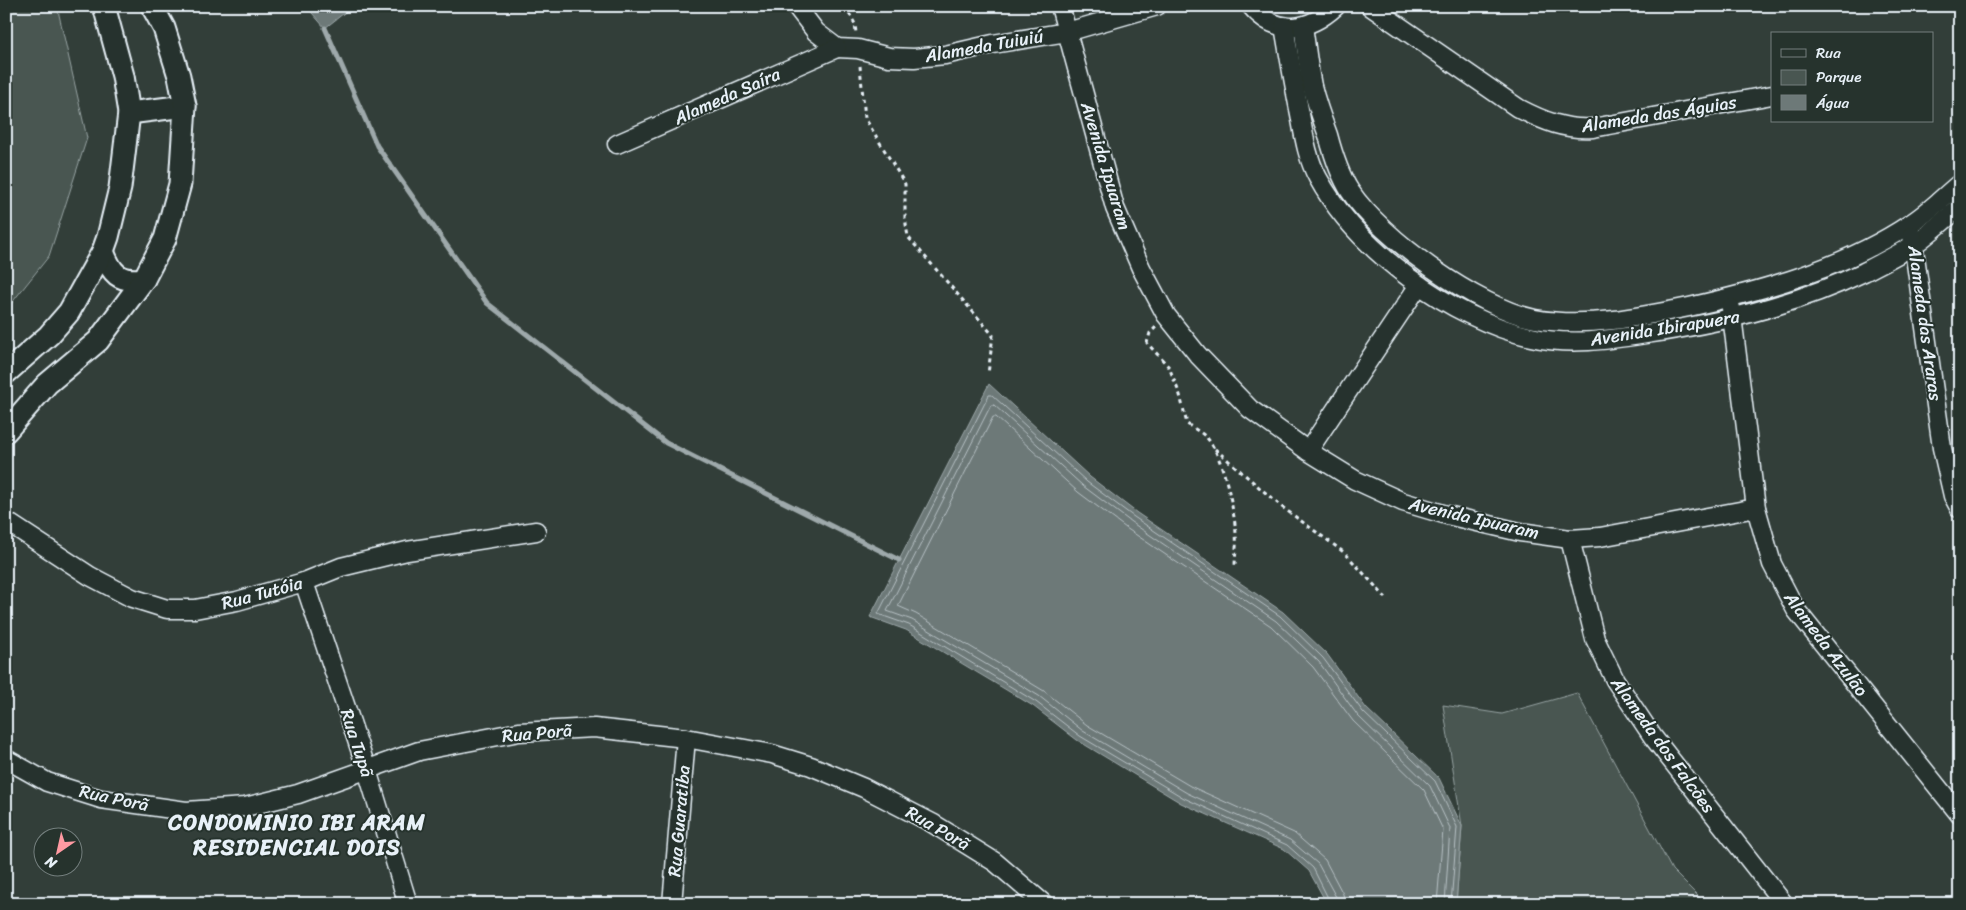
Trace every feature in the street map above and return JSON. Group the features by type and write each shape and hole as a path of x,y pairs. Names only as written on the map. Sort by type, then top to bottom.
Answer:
{"street":[{"path":"6,373 49,335 69,312 104,251 120,188 129,113 123,76 104,6"},
{"path":"6,431 46,384 98,341 144,279 165,239 180,184 185,106 179,76 164,28 152,6"},
{"path":"796,6 816,32 837,48"},
{"name":"Avenida Ipuaram","path":"1060,6 1115,208 1141,268 1166,315 1198,354 1250,409 1308,451 1354,480 1403,502 1447,515 1520,532 1570,539 1600,537 1756,508"},
{"name":"Alameda Tuiuiú","path":"837,48 858,49 889,57 914,58 945,55 993,44 1067,32 1157,6"},
{"path":"1251,6 1270,22 1284,26 1303,26 1322,19 1336,6"},
{"name":"Alameda das Águias","path":"1370,6 1518,108 1544,122 1559,126 1579,129 1593,128 1771,95"},
{"name":"Avenida Ibirapuera","path":"1284,26 1307,151 1317,177 1336,206 1366,243 1419,285 1468,314 1495,326 1540,338 1576,342 1601,341 1732,319 1829,288 1876,266 1915,244 1960,207"},
{"name":"Avenida Ibirapuera","path":"1303,26 1312,86 1336,161 1350,191 1381,227 1422,262 1501,309 1534,319 1588,322 1651,315 1730,298 1787,281 1860,252 1909,225 1960,184"},
{"name":"Alameda Saíra","path":"617,144 837,48"},
{"path":"129,113 185,106"},
{"name":"Alameda das Araras","path":"1909,225 1915,244 1942,448 1953,496 1960,509"},
{"path":"104,251 111,268 121,277 133,281 144,279"},
{"path":"1308,451 1419,285"},
{"name":"Alameda Azulão","path":"1730,298 1756,508 1772,564 1796,610 1960,815"},
{"name":"Rua Tutóia","path":"6,521 90,576 132,598 167,609 195,610 237,601 304,582 341,567 407,550 536,531"},
{"name":"Alameda dos Falcões","path":"1570,539 1595,639 1614,680 1653,737 1784,904"},
{"name":"Rua Tupã","path":"304,582 367,770 408,904"},
{"name":"Rua Porã","path":"6,759 47,782 101,799 186,811 245,807 298,794 419,751 519,732 594,728 686,738 772,754 811,766 864,788 932,823 996,862 1044,904"},
{"name":"Rua Guaratiba","path":"672,904 686,738"}],"path":[{"path":"845,6 855,24 865,118 905,184 905,218 908,237 993,335 988,374"},
{"path":"1166,315 1150,333 1147,343 1169,367 1180,395 1187,424 1206,437 1214,448 1282,507 1345,553 1386,598"},
{"path":"1214,448 1232,502 1236,534 1235,568"}],"green space":[{"path":"6,6 57,6 87,138 49,256 6,310"},
{"path":"1577,693 1672,870 1706,904 1456,904 1462,826 1443,705 1502,714"}],"water":[{"path":"306,6 353,6 325,28"},
{"path":"989,384 1090,477 1137,513 1283,612 1327,654 1366,708 1439,778 1462,826 1456,904 1327,904 1309,871 1284,849 1181,803 1077,740 1033,706 906,630 870,617"}],"waterway":[{"path":"325,28 377,146 487,303 666,443 899,560"}],"district":[{"name":"CONDOMINIO IBI ARAM RESIDENCIAL DOIS","path":"297,834"}]}
